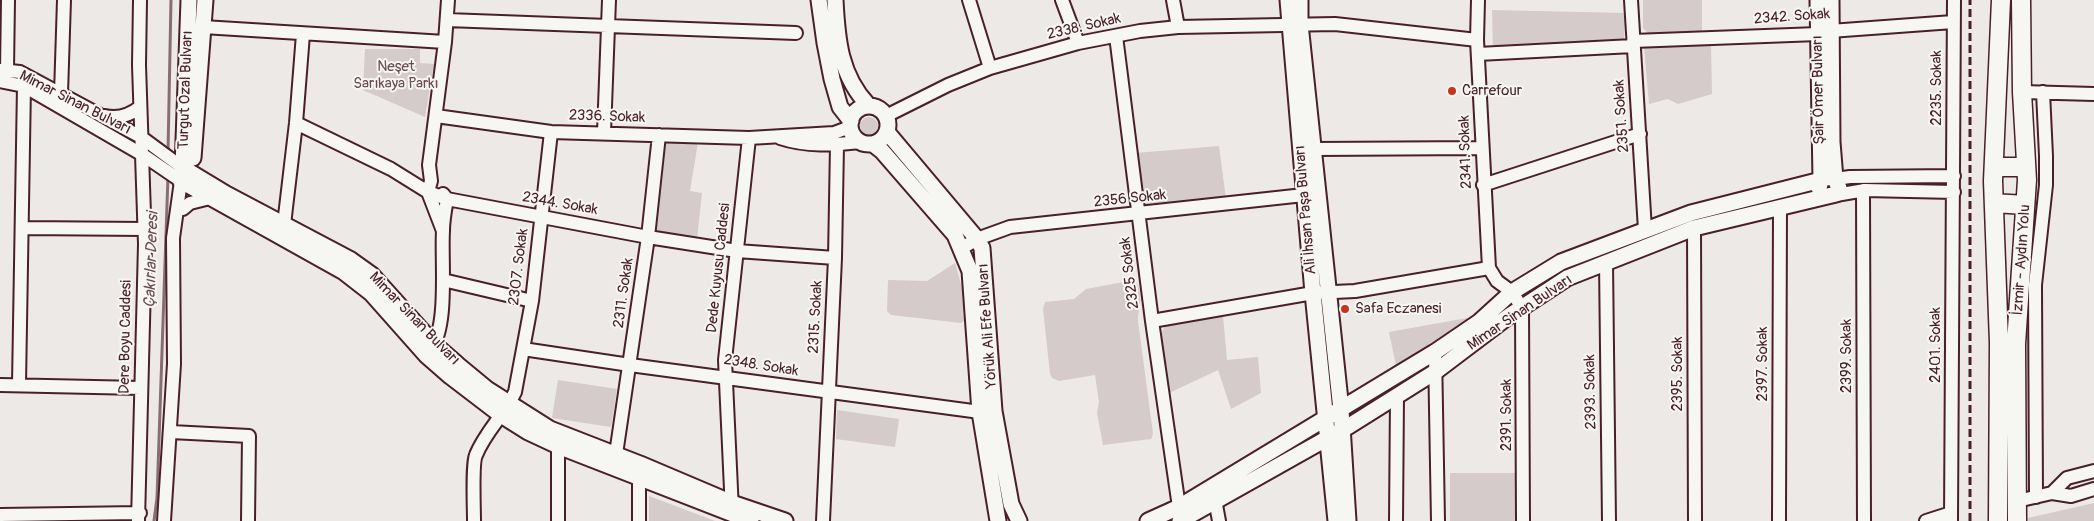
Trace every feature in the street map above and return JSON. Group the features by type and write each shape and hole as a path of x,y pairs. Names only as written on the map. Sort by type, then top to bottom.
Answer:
{"highway":[{"name":"İzmir - Aydın Yolu","path":"1998,521 1999,342 1994,167 2002,0"},
{"name":"İzmir - Aydın Yolu","path":"2017,521 2016,344 2026,167 2022,92 2021,0"},
{"path":"1994,167 2026,167"},
{"path":"1994,203 2025,205"}],"main road":[{"name":"Turgut Ozal Bulvarı","path":"183,175 189,0"},
{"name":"Turgut Ozal Bulvarı","path":"183,175 205,0"},
{"path":"818,0 825,43 840,107 856,138 867,143 879,141 887,132 886,116 880,109 868,105 847,75 842,62 835,0"},
{"name":"Ali İhsan Paşa Bulvarı","path":"1288,0 1295,24 1314,149 1312,195"},
{"name":"Ali İhsan Paşa Bulvarı","path":"1300,0 1295,24 1320,292 1321,363 1327,438"},
{"name":"Şair Ömer Bulvarı","path":"1818,0 1824,32 1828,179 1820,190 1824,195 1830,196"},
{"name":"Şair Ömer Bulvarı","path":"1824,32 1831,0"},
{"path":"850,124 857,110 868,105"},
{"name":"Yörük Ali Efe Bulvarı","path":"887,132 977,239 982,248 984,260 987,412 1012,504 1019,521"},
{"name":"Yörük Ali Efe Bulvarı","path":"867,143 882,150 956,235 962,248 970,272 998,521"},
{"name":"Mimar Sinan Bulvarı","path":"183,175 210,198 351,260 372,275 431,350 487,389 528,432 558,446 639,470 751,521"},
{"name":"Mimar Sinan Bulvarı","path":"183,175 283,231"},
{"name":"Mimar Sinan Bulvarı","path":"1180,514 1212,486 1342,410 1435,352 1479,322 1512,292 1561,262 1647,237 1693,220 1828,179"},
{"name":"Mimar Sinan Bulvarı","path":"1693,220 1780,208 1830,196"},
{"name":"Mimar Sinan Bulvarı","path":"1148,521 1180,514 1215,502 1343,430 1435,372 1515,312 1567,278 1606,262 1647,237"},
{"name":"Ali İhsan Paşa Bulvarı","path":"1320,292 1342,410 1343,430"},
{"name":"Mimar Sinan Bulvarı","path":"505,410 616,454 639,470"},
{"path":"1343,430 1348,521"},
{"path":"1327,438 1336,521"},
{"name":"Mimar Sinan Bulvarı","path":"732,513 785,521"}],"street":[{"path":"2,74 8,0"},
{"path":"61,94 64,0"},
{"name":"Dere Boyu Caddesi","path":"139,517 148,158 142,137 140,107 140,0"},
{"path":"443,231 429,186 429,165 445,42 448,0"},
{"path":"604,133 609,0"},
{"path":"969,0 990,68"},
{"path":"1062,0 1078,43"},
{"path":"1173,0 1178,27"},
{"name":"2341. Sokak","path":"1478,0 1477,40 1483,186 1489,268 1497,281 1512,292"},
{"name":"2351. Sokak","path":"1631,0 1647,237"},
{"name":"2235. Sokak","path":"1954,0 1954,176"},
{"path":"447,20 796,33"},
{"name":"2342. Sokak","path":"1478,54 1954,22"},
{"name":"2338. Sokak","path":"886,116 948,84 990,68 1078,43 1178,27 1335,24 1477,40"},
{"path":"203,27 445,42"},
{"path":"283,231 296,123 303,34"},
{"name":"2325 Sokak","path":"1116,36 1152,320 1180,514"},
{"name":"Mimar Sinan Bulvarı","path":"2,74 20,72 142,137 155,147 183,175"},
{"name":"Mimar Sinan Bulvarı","path":"2,74 148,158 183,175"},
{"path":"20,384 24,86"},
{"path":"2022,92 2094,94"},
{"path":"2036,497 2035,285 2046,185 2043,92"},
{"path":"100,114 111,117 121,116 131,114 140,107"},
{"name":"2336. Sokak","path":"436,116 551,132 749,138 834,133 850,124"},
{"name":"2344. Sokak","path":"296,123 429,186 447,199 542,218 737,251 835,258"},
{"name":"2307. Sokak","path":"474,521 475,456 515,392 532,301 551,132"},
{"path":"1483,186 1640,134"},
{"name":"2311. Sokak","path":"616,454 648,237 659,135"},
{"name":"2336. Sokak","path":"778,137 797,144 867,143"},
{"name":"Dede Kuyusu Caddesi","path":"732,513 725,360 749,138"},
{"name":"2315. Sokak","path":"822,521 835,258 837,144"},
{"path":"1314,149 1482,148"},
{"path":"164,521 171,432 175,301 178,288 179,233 183,209 183,175"},
{"path":"175,301 172,289 173,238 183,175"},
{"name":"Mimar Sinan Bulvarı","path":"1828,179 1954,176"},
{"name":"2401. Sokak","path":"1951,517 1954,176"},
{"name":"Mimar Sinan Bulvarı","path":"1830,196 1863,190 1954,192"},
{"name":"2399. Sokak","path":"1863,190 1864,521"},
{"name":"2356 Sokak","path":"962,248 977,239 1010,227 1139,215 1312,195"},
{"path":"183,209 190,203 210,198"},
{"path":"431,350 439,329 444,280 443,231 447,199"},
{"name":"2397. Sokak","path":"1779,521 1780,208"},
{"name":"2395. Sokak","path":"1693,220 1695,521"},
{"path":"22,228 145,229"},
{"name":"2393. Sokak","path":"1606,262 1609,521"},
{"path":"1152,320 1320,292 1355,291 1489,268"},
{"path":"444,280 532,301"},
{"path":"1497,281 1501,302 1515,312"},
{"path":"1512,292 1515,312"},
{"name":"2391. Sokak","path":"1515,312 1523,332 1523,521"},
{"name":"2348. Sokak","path":"523,349 829,393 987,412"},
{"path":"1435,352 1438,521"},
{"path":"0,384 141,388"},
{"path":"1396,521 1397,396"},
{"path":"171,432 249,436 248,521"},
{"path":"558,446 558,521"},
{"path":"639,470 639,521"},
{"path":"2052,493 2067,478 2094,471"},
{"path":"1212,486 1219,521"},
{"path":"2017,501 2052,493 2071,496 2094,490"},
{"path":"0,515 139,517"},
{"path":"1926,521 1951,517"}],"green space":[{"path":"1643,0 1702,0 1702,32 1649,34 1643,28"},
{"path":"1492,10 1625,13 1624,44 1493,50"},
{"path":"1711,44 1712,94 1678,104 1668,99 1649,104 1644,46"},
{"name":"Neşet Sarıkaya Parkı","path":"365,49 420,49 420,63 434,64 425,117 363,90"},
{"path":"865,117 873,117 878,122 876,133 865,135 860,130 860,122"},
{"path":"666,141 698,142 690,191 702,193 697,239 657,232 652,229 663,145"},
{"path":"1219,146 1226,199 1144,207 1136,153"},
{"path":"955,263 962,288 964,321 961,323 891,315 887,311 888,280 927,281"},
{"path":"1129,281 1137,283 1140,293 1138,321 1153,434 1151,439 1103,445 1097,413 1099,402 1095,375 1059,381 1052,378 1043,309 1045,302 1074,299 1086,289"},
{"path":"1223,316 1227,360 1258,357 1261,393 1231,409 1218,370 1169,393 1161,334 1165,326"},
{"path":"1467,318 1469,321 1397,370 1389,332"},
{"path":"558,380 617,389 611,427 552,418"},
{"path":"837,410 899,419 895,447 836,439"},
{"path":"1450,473 1516,473 1516,521 1450,521"},
{"path":"649,496 715,521 649,521"},
{"path":"2094,503 2094,521 2028,521 2028,518"}],"waterway":[{"name":"Çakırlar Deresi","path":"168,152 171,0"},
{"name":"Çakırlar Deresi","path":"154,521 157,498 168,176"}],"railway":[{"path":"1970,0 1970,521"}],"place":[{"name":"Carrefour","path":"1452,91"},
{"name":"Safa Eczanesi","path":"1345,309"}]}
